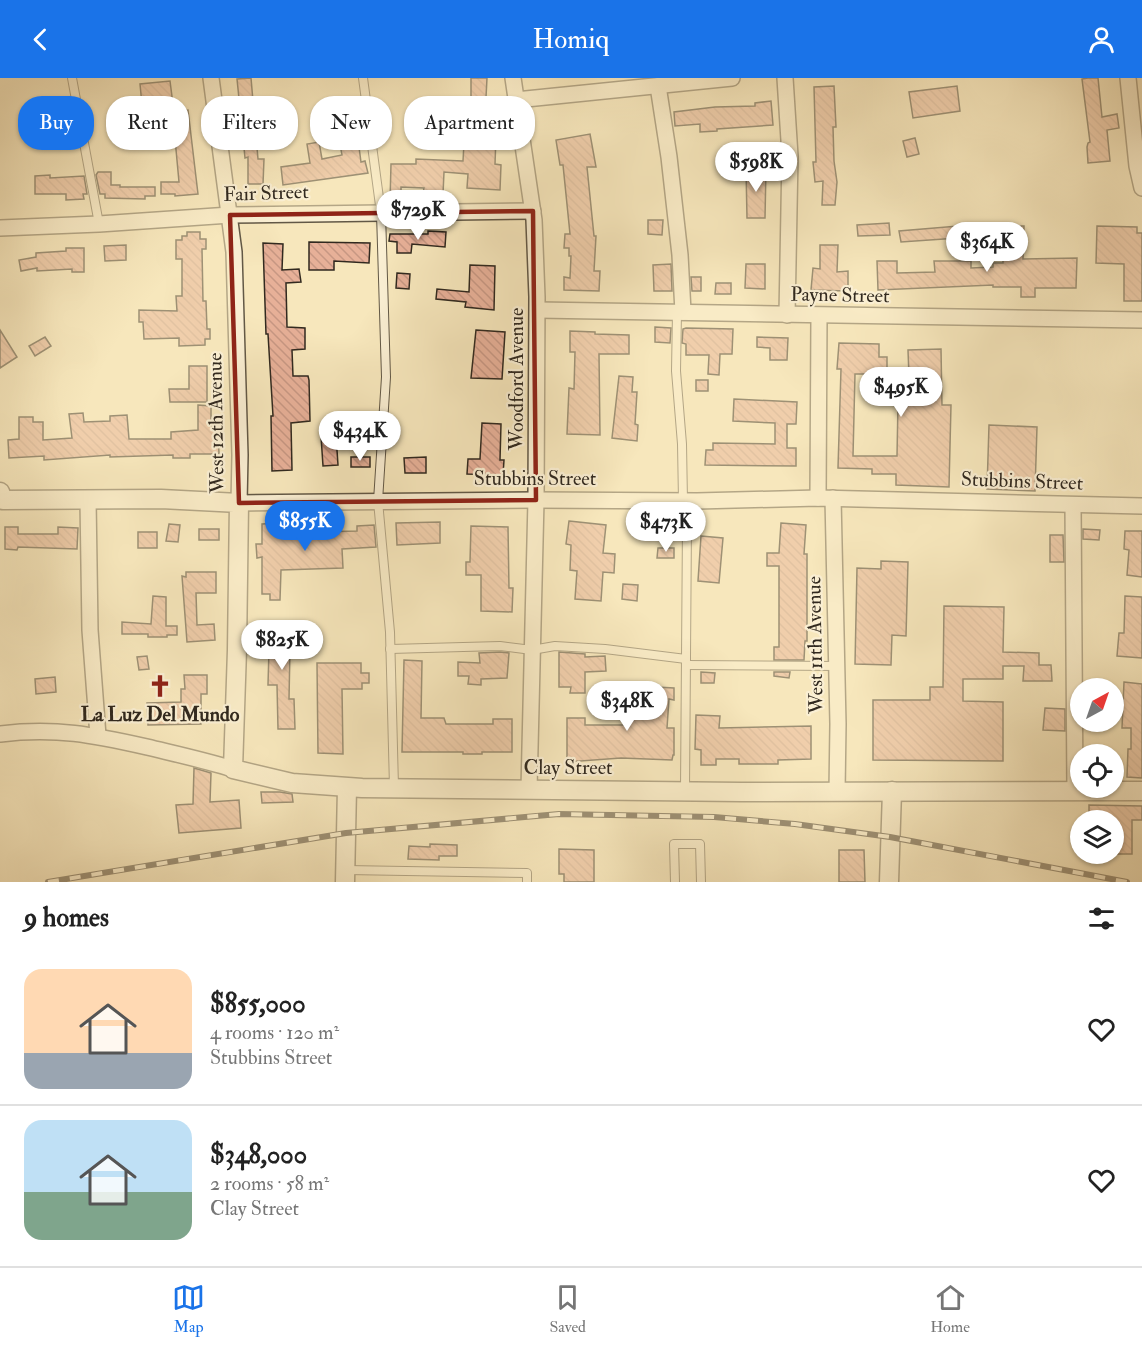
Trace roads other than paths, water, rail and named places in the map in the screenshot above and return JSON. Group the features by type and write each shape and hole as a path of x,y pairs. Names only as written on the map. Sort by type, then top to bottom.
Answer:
{"street":[{"name":"West 12th Avenue","path":"211,78 230,215 237,329 239,503 237,660 232,769"},
{"name":"Woodford Avenue","path":"513,78 515,96"},
{"path":"535,98 732,78"},
{"path":"785,78 790,156 787,315"},
{"path":"1128,78 1137,166 1142,188"},
{"path":"658,86 680,255 680,312"},
{"name":"Woodford Avenue","path":"524,150 536,246 537,310 536,500 529,789"},
{"name":"Fair Street","path":"0,228 230,215 533,211"},
{"name":"Payne Street","path":"537,310 1142,320"},
{"name":"West 11th Avenue","path":"819,316 826,498 837,666 837,792"},
{"name":"Stubbins Street","path":"1,497 88,500 161,499 239,503 826,498 1142,506"},
{"path":"88,500 90,630 98,736"},
{"path":"1073,505 1075,744"},
{"name":"Clay Street","path":"0,734 57,731 98,736 292,783 347,788 837,792 1070,791"},
{"path":"345,876 347,788"},
{"name":"Clay Street","path":"1124,791 1142,791"},
{"path":"889,882 892,792"}],"lane":[{"path":"72,78 99,224"},
{"path":"363,78 381,213 386,377 378,501 390,649 394,789"},
{"path":"680,312 676,371 682,444 683,501 687,523 685,791"},
{"path":"390,649 500,646 532,650 555,646 604,649 686,662 837,666"},
{"path":"675,882 674,844 700,844 701,882"},
{"path":"345,876 527,873 527,882"}],"railway":[{"path":"48,882 346,833 559,814 714,817 795,824 890,837 1127,882"}],"place":[{"name":"La Luz Del Mundo","path":"160,686"}]}
